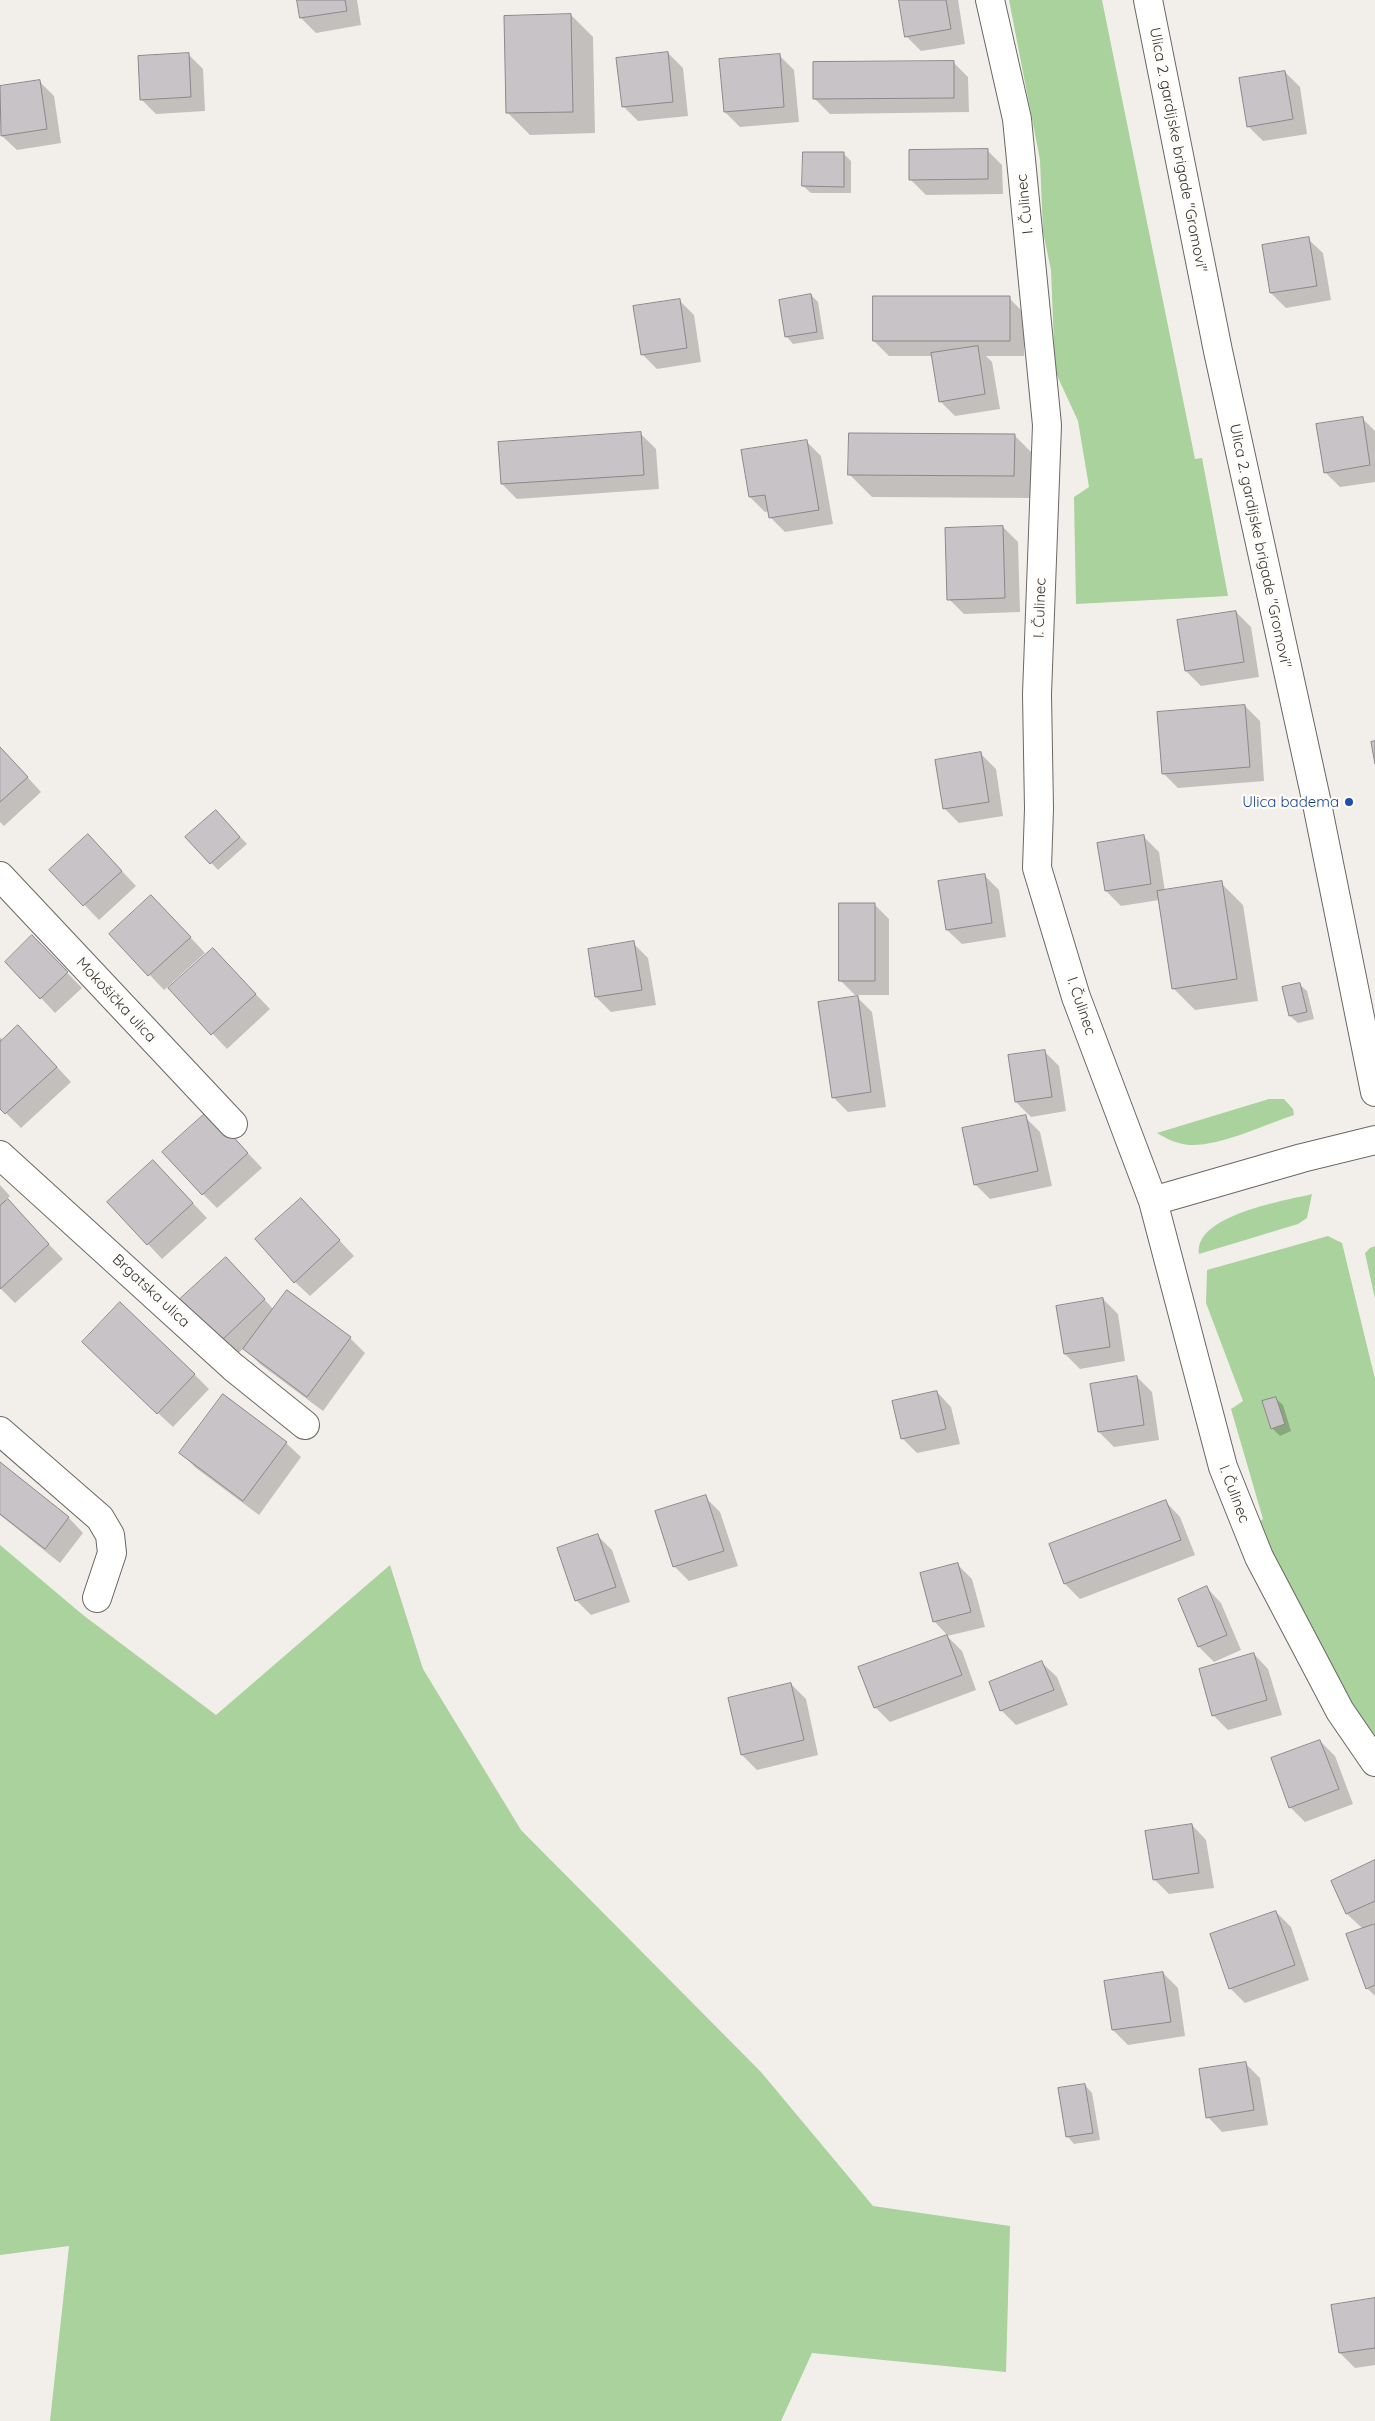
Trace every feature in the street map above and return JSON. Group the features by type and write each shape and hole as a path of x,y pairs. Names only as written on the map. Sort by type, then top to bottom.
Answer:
{"street":[{"name":"I. Čulinec","path":"990,0 1017,119 1047,425 1037,694 1037,868 1076,997 1153,1201 1222,1466 1264,1566 1340,1711 1375,1762"},
{"name":"Ulica 2. gardijske brigade \"Gromovi\"","path":"1148,0 1220,361 1316,798 1375,1092"},
{"name":"Mokošička ulica","path":"0,876 233,1124"},
{"path":"1153,1201 1302,1158 1375,1140"},
{"name":"Brgatska ulica","path":"0,1155 234,1367 304,1425"},
{"path":"0,1431 100,1518 110,1534 112,1553 97,1598"}],"green space":[{"path":"1009,0 1102,0 1195,459 1202,458 1228,596 1076,604 1074,497 1089,487 1078,421 1055,371 1051,270 1043,232 1040,160"},
{"path":"1269,1099 1284,1099 1293,1109 1294,1115 1229,1139 1202,1144 1181,1144 1157,1133"},
{"path":"1312,1194 1307,1218 1298,1224 1199,1254 1201,1241 1211,1229 1225,1220 1263,1206"},
{"path":"1328,1236 1342,1243 1375,1379 1375,1740 1305,1625 1255,1525 1263,1519 1231,1409 1243,1401 1206,1303 1207,1270"},
{"path":"1375,1246 1375,1299 1365,1253"},
{"path":"0,1545 83,1615 216,1715 390,1565 423,1669 521,1830 761,2072 873,2206 1010,2226 1006,2372 812,2353 781,2421 50,2421 69,2246 0,2255"}],"building":[{"path":"297,0 345,0 347,11 300,18"},
{"path":"899,0 946,0 951,29 905,37"},
{"path":"571,14 573,112 506,113 504,16"},
{"path":"668,52 673,102 622,107 616,58"},
{"path":"189,53 191,97 140,100 138,56"},
{"path":"780,54 784,107 724,112 719,59"},
{"path":"954,61 954,98 813,99 813,62"},
{"path":"1285,71 1293,119 1247,127 1239,78"},
{"path":"40,80 47,129 1,136 0,86"},
{"path":"988,149 988,179 909,180 909,150"},
{"path":"803,152 844,152 844,187 802,186"},
{"path":"1309,237 1317,286 1270,293 1262,245"},
{"path":"811,294 817,332 785,337 779,300"},
{"path":"873,296 1010,296 1010,341 873,341"},
{"path":"680,299 687,348 641,355 633,306"},
{"path":"978,346 985,394 939,402 931,353"},
{"path":"1363,417 1370,465 1324,473 1316,424"},
{"path":"641,432 644,475 501,484 498,442"},
{"path":"849,433 1015,434 1014,476 848,475"},
{"path":"807,440 819,510 769,518 765,495 749,497 741,450"},
{"path":"1003,526 1005,598 947,600 945,528"},
{"path":"1236,611 1244,662 1185,671 1177,620"},
{"path":"1245,705 1250,767 1162,774 1157,712"},
{"path":"1375,741 1375,764 1371,742"},
{"path":"0,747 28,777 0,802"},
{"path":"981,752 989,802 943,809 935,760"},
{"path":"216,810 240,837 210,864 185,837"},
{"path":"88,834 122,871 83,906 49,870"},
{"path":"1144,835 1151,884 1105,891 1097,843"},
{"path":"985,874 992,923 946,930 938,881"},
{"path":"1222,881 1237,979 1172,989 1157,891"},
{"path":"151,895 191,937 148,976 109,934"},
{"path":"839,903 875,903 875,981 839,981"},
{"path":"32,935 68,972 40,999 5,962"},
{"path":"634,941 642,990 595,997 588,949"},
{"path":"213,948 256,994 211,1035 168,988"},
{"path":"1300,983 1307,1012 1289,1016 1282,987"},
{"path":"858,996 871,1092 832,1098 818,1002"},
{"path":"18,1025 57,1067 5,1114 0,1109 0,1042"},
{"path":"1045,1050 1052,1097 1015,1102 1008,1055"},
{"path":"209,1110 248,1153 202,1195 162,1152"},
{"path":"1026,1115 1038,1171 974,1185 962,1128"},
{"path":"153,1160 193,1203 147,1245 107,1202"},
{"path":"301,1198 340,1240 294,1283 255,1239"},
{"path":"8,1199 49,1244 0,1289 0,1206"},
{"path":"226,1257 265,1299 220,1342 180,1299"},
{"path":"287,1290 351,1337 307,1397 243,1349"},
{"path":"1103,1298 1110,1347 1064,1354 1056,1306"},
{"path":"120,1302 195,1374 157,1414 82,1342"},
{"path":"1137,1376 1144,1425 1098,1432 1090,1384"},
{"path":"937,1391 946,1429 901,1439 892,1401"},
{"path":"223,1394 287,1442 243,1501 179,1453"},
{"path":"1276,1397 1285,1424 1271,1429 1262,1401"},
{"path":"0,1462 69,1517 45,1549 0,1514"},
{"path":"706,1495 724,1551 673,1567 655,1511"},
{"path":"1166,1500 1181,1540 1064,1584 1049,1544"},
{"path":"598,1534 616,1587 575,1601 557,1548"},
{"path":"958,1563 971,1612 933,1622 920,1573"},
{"path":"1207,1586 1227,1635 1198,1647 1178,1599"},
{"path":"947,1635 962,1675 874,1708 858,1667"},
{"path":"1254,1653 1267,1700 1212,1716 1199,1669"},
{"path":"1042,1661 1054,1690 1000,1711 989,1682"},
{"path":"791,1683 804,1740 741,1755 728,1698"},
{"path":"1320,1740 1339,1789 1289,1808 1271,1758"},
{"path":"1192,1824 1199,1873 1153,1880 1145,1831"},
{"path":"1375,1860 1375,1901 1346,1914 1331,1881"},
{"path":"1276,1911 1295,1965 1229,1989 1210,1934"},
{"path":"1375,1924 1375,1985 1366,1989 1346,1934"},
{"path":"1163,1972 1171,2022 1112,2030 1104,1981"},
{"path":"1246,2062 1254,2110 1206,2118 1199,2069"},
{"path":"1085,2084 1093,2133 1066,2137 1058,2088"},
{"path":"1375,2298 1375,2348 1339,2353 1331,2305"}],"place":[{"name":"Ulica badema","path":"1349,802"}]}
